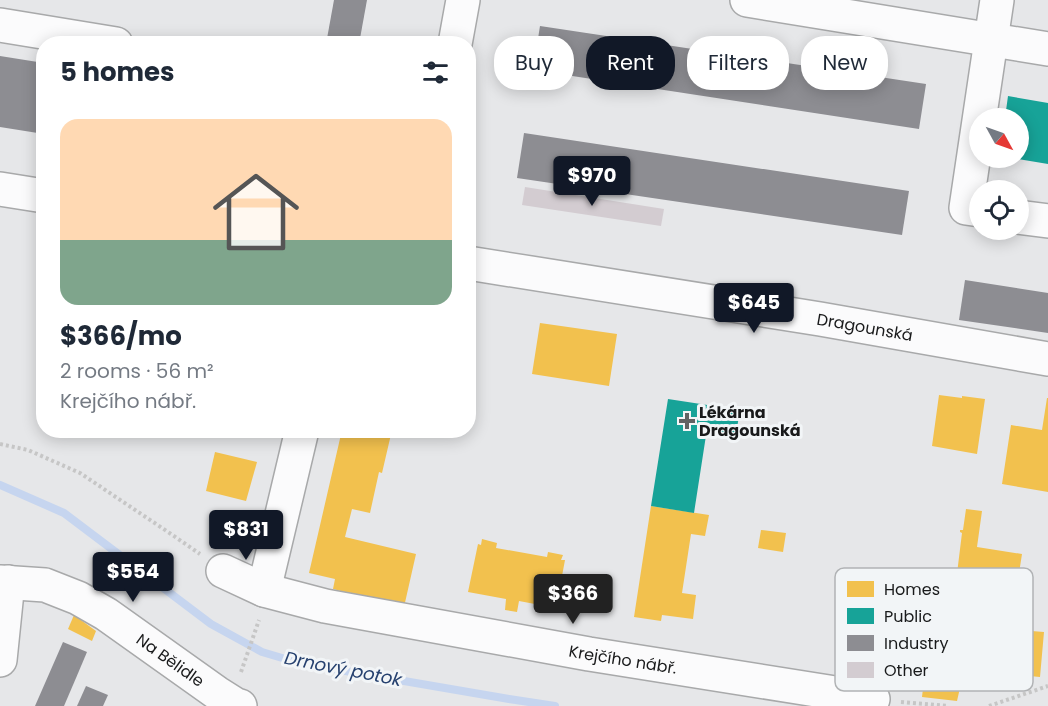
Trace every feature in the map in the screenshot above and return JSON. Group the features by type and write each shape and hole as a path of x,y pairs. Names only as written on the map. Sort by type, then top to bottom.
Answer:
{"street":[{"path":"457,36 464,0"},
{"path":"747,0 1048,49"},
{"path":"970,180 997,0"},
{"path":"0,25 67,36"},
{"path":"969,188 966,208 969,208"},
{"path":"0,189 36,195"},
{"path":"1029,218 1048,221"},
{"name":"Dragounská","path":"476,264 1048,358"},
{"path":"262,604 300,438"},
{"name":"Krejčího nábř.","path":"223,571 262,604 325,606 600,656 873,699"},
{"path":"0,660 4,582"},
{"name":"Na Bělidle","path":"4,582 45,585 78,598 238,698"}],"path":[{"path":"0,444 28,450 80,473 223,571"},
{"path":"238,698 262,604"},
{"path":"988,706 1048,686"},
{"path":"873,699 948,706"}],"building: Homes":[{"path":"540,323 617,334 609,386 532,374"},
{"path":"939,395 985,399 977,454 932,446"},
{"path":"1047,398 1048,492 1002,484 1011,425 1042,430"},
{"path":"340,438 390,438 382,473 379,472 370,513 352,509 345,537 416,554 404,607 333,589 335,579 309,573"},
{"path":"215,452 257,462 246,501 206,491"},
{"path":"651,506 709,515 705,536 691,534 682,593 696,595 693,619 662,615 661,621 634,617"},
{"path":"966,509 982,511 977,547 1022,554 1020,568 958,568 962,533 960,530 963,530"},
{"path":"761,530 786,533 783,552 758,548"},
{"path":"482,539 497,543 496,548 547,557 548,552 563,555 561,560 565,560 556,608 519,601 517,612 505,610 506,599 468,592 478,544 481,545"},
{"path":"74,615 96,631 92,641 68,629"},
{"path":"1033,631 1044,632 1040,677 1033,676"},
{"path":"923,691 959,691 957,701 922,697"}],"building: Public":[{"path":"1008,96 1048,103 1048,164 1029,161 1029,108 1006,108"},
{"path":"668,399 740,410 736,434 707,429 694,513 651,506"}],"building: Industry":[{"path":"334,0 367,0 360,36 327,36"},
{"path":"540,26 607,36 586,36 586,78 574,76 574,36 538,36"},
{"path":"675,46 687,48 687,90 789,90 789,63 801,65 801,90 888,90 888,78 926,84 919,129 664,90 675,90"},
{"path":"0,56 36,62 36,133 0,127"},
{"path":"524,133 909,191 902,235 517,178"},
{"path":"965,280 1048,293 1048,333 959,320"},
{"path":"63,642 87,652 64,706 35,706"},
{"path":"86,686 108,695 103,706 77,706"}],"building: Other":[{"path":"525,187 664,209 661,226 522,205"}],"waterway":[{"name":"Drnový potok","path":"0,485 64,513 211,624 262,652 299,663 555,706"}],"place":[{"name":"Lékárna Dragounská","path":"687,421"}]}
